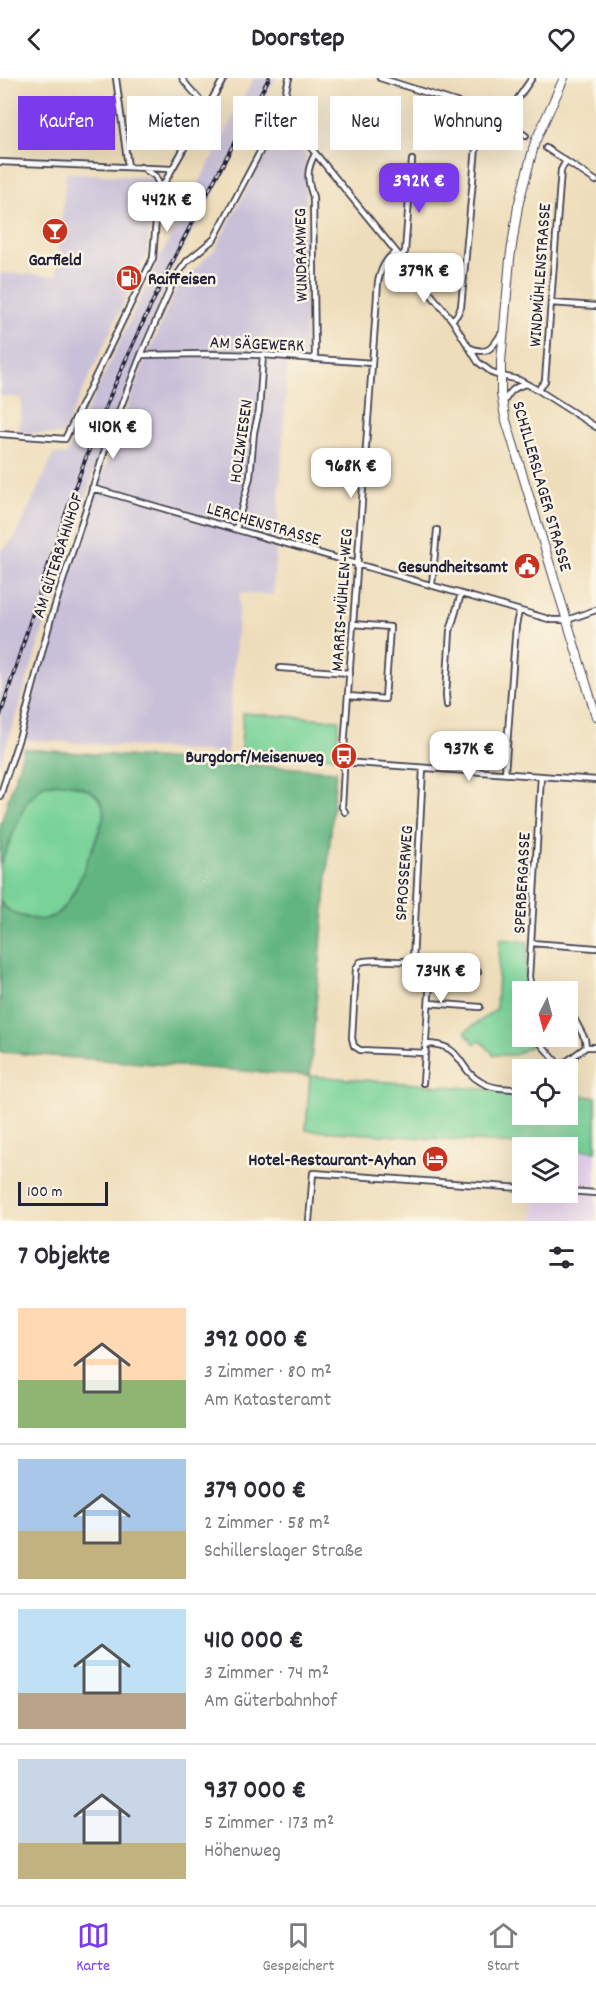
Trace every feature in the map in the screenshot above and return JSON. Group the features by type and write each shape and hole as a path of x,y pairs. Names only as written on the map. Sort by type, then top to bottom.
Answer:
{"main road":[{"name":"SCHILLERSLAGER STRASSE","path":"564,78 535,142 524,178 510,260 500,376 505,417 596,716"}],"street":[{"path":"116,78 128,167"},
{"path":"182,78 199,96"},
{"path":"214,96 224,78"},
{"path":"285,96 289,78"},
{"path":"380,78 437,96"},
{"path":"520,96 532,78"},
{"path":"546,148 596,181"},
{"path":"0,434 65,439 153,258 157,201 161,188 183,150"},
{"name":"AM GÜTERBAHNHOF","path":"0,796 21,732 51,618 92,488 141,355 175,278 186,261 214,239 261,150"},
{"path":"312,150 452,320 478,362 487,370 500,376 519,380 538,390 596,427"},
{"path":"452,320 461,307 477,150"},
{"name":"WUNDRAMWEG","path":"315,154 309,166 309,185 313,197 315,359"},
{"path":"400,257 405,252 412,160"},
{"name":"WINDMÜHLENSTRASSE","path":"538,390 544,381 561,170 566,161"},
{"path":"0,162 172,169"},
{"path":"141,167 155,176 161,188"},
{"name":"MARRIS-MÜHLEN-WEG","path":"345,812 342,807 343,762 378,282 387,258 395,252"},
{"path":"551,303 596,306"},
{"path":"468,346 475,350 493,348 503,331"},
{"name":"AM SÄGEWERK","path":"141,355 206,354 372,363"},
{"name":"HOLZWIESEN","path":"236,529 250,477 254,432 259,411 263,356"},
{"path":"503,403 511,390 526,384"},
{"name":"LERCHENSTRASSE","path":"92,488 552,620 567,620"},
{"path":"432,585 437,531"},
{"path":"447,705 450,631 461,594"},
{"path":"505,773 519,610"},
{"path":"567,620 596,610"},
{"path":"348,696 385,699 390,627 353,624"},
{"path":"280,668 350,673"},
{"path":"343,762 596,780"},
{"name":"SPROSSERWEG","path":"413,960 423,768"},
{"name":"SPERBERGASSE","path":"530,981 541,776"},
{"path":"531,943 596,948"},
{"path":"423,1083 426,1053 429,1004 428,973 413,960 401,962 369,959 360,962 356,969 352,1038 354,1046 360,1050 426,1053"},
{"path":"428,973 432,970 478,972"},
{"path":"429,1004 480,1007"},
{"path":"578,1026 585,1039 586,1047"},
{"path":"426,1044 438,1044 451,1048 481,1083 497,1088 512,1089"},
{"path":"569,1059 586,1047 596,1047"},
{"path":"309,1221 313,1173 512,1187"},
{"path":"578,1192 596,1193"}],"shaded area":[{"path":"254,78 276,78 266,96 245,96"},
{"path":"233,118 233,150 237,150 172,269 94,472 0,765 0,552 15,538 54,454 66,455 159,259 216,150 221,150 221,141"},
{"path":"268,150 302,150 306,155 305,359 288,360 273,595 240,593 227,753 22,739 43,659 91,505 141,371 177,286 215,249"},
{"path":"66,173 161,178 152,197 147,253 62,435 19,432 22,398 0,396 0,273 57,276"},
{"path":"578,1149 596,1151 596,1221 533,1221 534,1203 578,1203"}],"green space":[{"path":"243,713 339,720 336,757 241,750"},
{"path":"24,749 336,771 310,1076 0,1052 0,901 11,911 26,918 51,918 63,909 76,888 99,832 104,811 101,801 82,787 63,783 43,785 26,803 0,865 0,826"},
{"path":"66,783 92,791 103,805 103,818 94,844 81,877 67,903 55,915 41,920 18,915 4,908 0,901 0,865 26,803 43,785"},
{"path":"500,939 528,942 528,981 512,981 512,1047 529,1047 515,1055 494,1055 480,1040 475,1044 465,1032 496,1009"},
{"path":"310,1076 512,1091 512,1125 578,1125 578,1096 596,1097 596,1151 578,1149 578,1137 512,1137 512,1144 306,1130"}],"railway":[{"path":"0,716 69,506 116,382 170,266 269,78"}],"place":[{"name":"Garfield","path":"55,231"},
{"name":"Raiffeisen","path":"129,278"},
{"name":"Gesundheitsamt","path":"527,566"},
{"name":"Burgdorf/Meisenweg","path":"344,756"},
{"name":"Hotel-Restaurant-Ayhan","path":"435,1159"}]}
